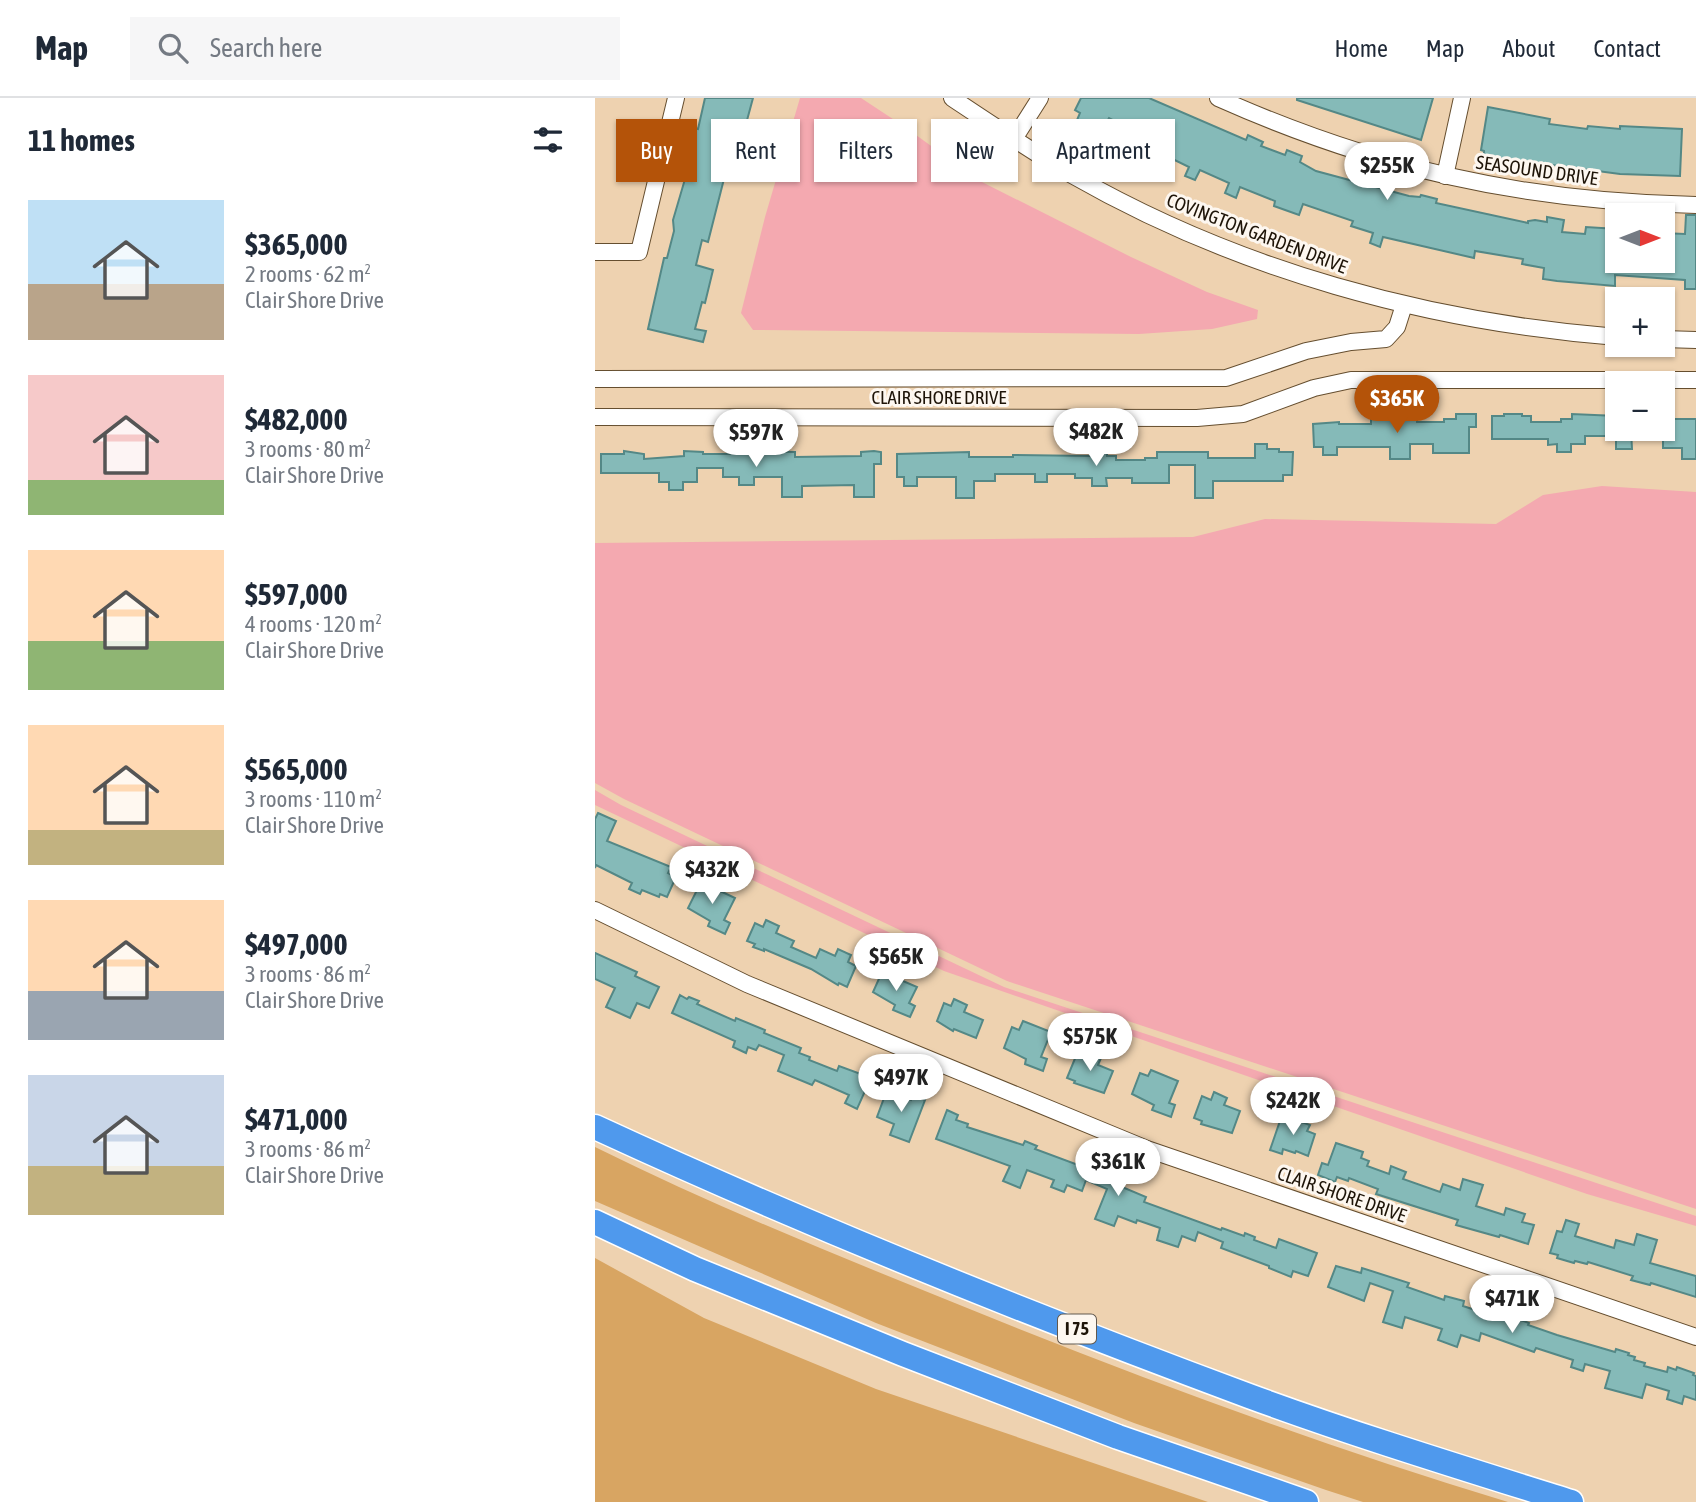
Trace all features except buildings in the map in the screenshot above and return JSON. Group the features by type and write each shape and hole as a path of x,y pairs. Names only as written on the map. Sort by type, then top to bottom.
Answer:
{"highway":[{"name":"I 75","path":"595,1127 848,1240 1250,1397 1420,1455 1570,1502"},
{"path":"595,1222 695,1269 903,1354 1118,1437 1305,1502"}],"street":[{"path":"595,252 639,252 676,98"},
{"name":"COVINGTON GARDEN DRIVE","path":"951,98 983,119"},
{"path":"1018,133 1040,98"},
{"name":"SEASOUND DRIVE","path":"1218,98 1342,147 1445,176 1496,187 1595,200 1696,205"},
{"path":"1445,176 1462,98"},
{"name":"COVINGTON GARDEN DRIVE","path":"1018,141 1072,175 1134,208 1198,236 1312,279 1447,314 1605,336"},
{"path":"595,379 1226,378 1306,351 1351,342 1386,339 1397,327 1404,305"},
{"path":"1675,339 1696,340"},
{"name":"CLAIR SHORE DRIVE","path":"595,417 1197,418 1243,414 1314,388 1351,380 1696,380"},
{"name":"CLAIR SHORE DRIVE","path":"595,910 747,984 1147,1149 1696,1337"}],"shaded area":[{"path":"800,98 861,98 893,119 814,119 814,182 917,182 917,136 931,146 931,182 982,182 1131,257 1207,292 1258,310 1257,319 1212,329 1139,334 753,330 741,313 775,182 800,182 800,119 794,119"},
{"path":"1602,486 1696,492 1696,1209 1007,981 595,783 595,543 1193,537 1265,519 1496,524 1543,495"},
{"path":"595,790 621,805 1004,987 1696,1216 1696,1226 1587,1194 944,971 595,805"},
{"path":"595,1147 764,1224 1077,1352 1291,1431 1508,1502 1363,1502 1134,1423 876,1323 595,1201"},
{"path":"595,1258 704,1318 876,1389 1208,1502 595,1502"}]}
